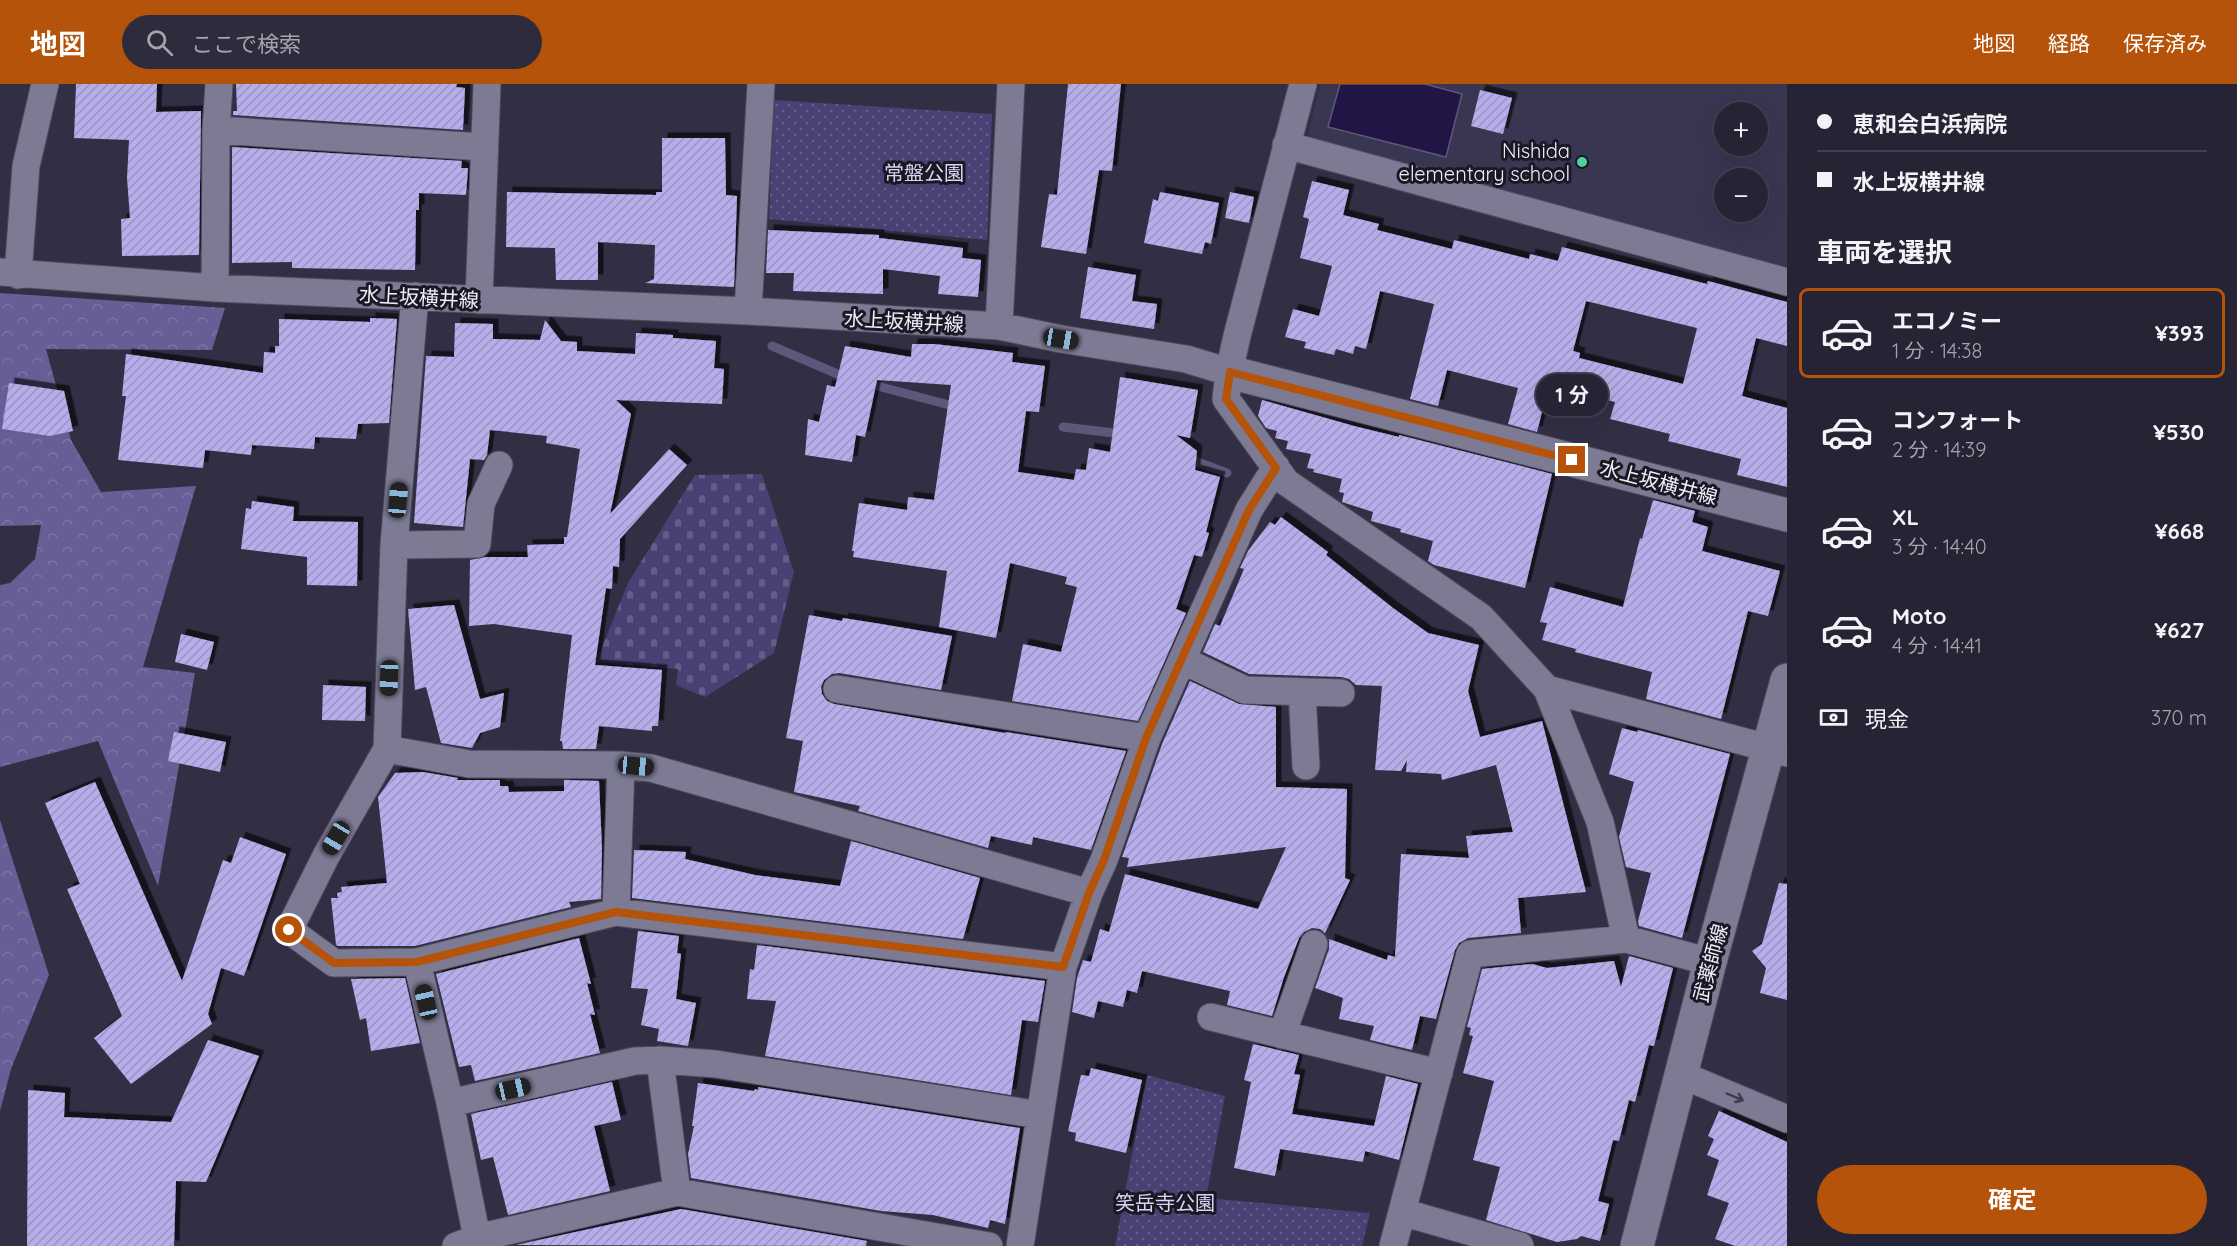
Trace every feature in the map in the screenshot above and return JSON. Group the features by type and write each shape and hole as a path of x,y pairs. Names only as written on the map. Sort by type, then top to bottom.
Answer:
{"street":[{"path":"9,273 26,166 45,84"},
{"path":"215,288 216,130 219,84"},
{"path":"478,300 487,84"},
{"path":"748,311 761,84"},
{"path":"999,326 1011,84"},
{"path":"1303,84 1230,372 1226,399 1286,482 1480,617 1547,689 1600,822 1626,939"},
{"path":"216,130 483,147"},
{"path":"1286,145 1787,282"},
{"name":"水上坂横井線","path":"9,273 215,288 748,311 999,326 1186,359 1787,515"},
{"path":"416,296 394,545 387,748 326,856 289,930 334,963 417,962 616,912 1063,967"},
{"path":"394,545 477,544 481,504 499,465"},
{"path":"1020,1246 1063,967 1089,893 1104,860 1146,738 1249,510 1276,468"},
{"path":"1182,660 1245,690 1341,693"},
{"name":"武薬師線","path":"1637,1246 1710,962 1778,751 1787,680"},
{"path":"837,689 1146,738"},
{"path":"1547,689 1778,751"},
{"path":"1302,692 1306,766"},
{"path":"387,748 469,764 621,765 651,768 1089,893"},
{"path":"616,912 621,765"},
{"path":"1393,1246 1470,954 1626,939 1710,962"},
{"path":"1282,1035 1314,944"},
{"path":"417,962 450,1103 466,1242 677,1192 989,1246"},
{"path":"1211,1017 1439,1073"},
{"path":"450,1103 635,1061 660,1060 716,1064 1040,1115"},
{"path":"660,1060 677,1192"},
{"path":"1682,1075 1787,1119"},
{"path":"1402,1212 1520,1246"}],"shaded area":[{"name":"Nishida elementary school","path":"1321,84 1787,84 1787,269 1314,146 1308,132"},
{"path":"1340,84 1425,84 1462,94 1446,157 1328,127"}],"green space":[{"name":"常盤公園","path":"774,100 992,114 987,240 769,219"},
{"path":"0,293 225,308 212,350 46,349 71,440 101,492 196,486 143,667 195,673 158,886 98,741 0,767 0,585 10,583 35,559 41,525 0,526"},
{"path":"762,474 794,572 774,653 705,697 676,685 678,669 596,662 628,583 695,475"},
{"path":"0,820 49,975 11,1069 0,1111"},
{"name":"笑岳寺公園","path":"1147,1075 1225,1096 1206,1198 1370,1213 1362,1246 1115,1246"}],"building":[{"path":"76,84 157,84 156,112 201,111 199,255 122,256 121,219 130,218 127,178 129,140 74,138"},
{"path":"236,84 457,84 456,87 465,88 463,130 233,115 233,111 237,111"},
{"path":"1068,84 1121,84 1112,171 1099,170 1086,254 1041,247 1049,194 1057,195"},
{"path":"1480,90 1512,98 1503,134 1471,126"},
{"path":"662,138 725,138 726,195 737,196 734,287 645,283 654,279 655,245 598,242 598,280 556,280 555,248 506,247 507,192 656,195 656,192 662,192"},
{"path":"232,147 462,161 461,168 468,168 466,195 419,193 419,210 416,210 415,270 292,268 292,262 232,263"},
{"path":"1312,181 1349,190 1343,215 1379,224 1377,230 1452,249 1454,240 1529,259 1530,254 1558,261 1562,247 1787,302 1787,346 1756,338 1742,396 1787,408 1787,487 1737,475 1741,459 1668,441 1670,434 1610,419 1615,402 1555,387 1550,405 1544,404 1537,432 1508,424 1518,388 1447,370 1438,406 1410,399 1434,304 1380,291 1366,349 1355,346 1353,354 1336,349 1334,355 1304,348 1306,342 1285,337 1293,309 1319,316 1332,266 1300,258 1309,219 1303,217","holes":["1586,301 1697,328 1683,384 1579,358 1580,353 1573,351"]},
{"path":"1160,192 1219,203 1211,244 1205,242 1202,254 1144,243 1153,199 1158,201"},
{"path":"1230,192 1254,197 1249,223 1225,218"},
{"path":"768,230 879,235 879,238 963,248 962,258 981,260 978,297 938,294 940,276 883,269 883,294 793,291 794,273 766,273"},
{"path":"1088,267 1136,275 1132,301 1157,304 1154,329 1080,318"},
{"path":"370,318 397,319 389,423 358,424 356,439 315,437 314,449 252,445 251,455 205,450 203,468 118,460 126,396 122,396 126,354 263,373 264,352 275,353 275,346 279,346 279,319 370,322"},
{"path":"545,320 561,341 577,342 577,351 635,354 636,333 716,341 714,368 724,369 722,404 616,400 631,414 610,514 669,449 687,465 620,539 619,567 613,566 612,589 606,588 595,665 662,670 658,726 652,726 652,731 599,726 596,749 563,749 562,741 560,741 572,635 494,624 469,626 470,560 486,557 528,557 527,545 564,544 580,449 546,443 547,436 490,430 487,455 484,460 470,459 463,527 414,523 426,356 454,357 455,323 493,324 493,339 540,340"},
{"path":"912,344 934,344 1013,353 1012,362 1045,366 1039,412 1026,411 1018,472 1074,480 1076,469 1086,470 1089,448 1110,452 1120,377 1198,390 1190,438 1176,435 1197,451 1195,470 1220,477 1202,557 1194,555 1176,609 1186,613 1138,721 1012,701 1023,644 1061,652 1077,587 1065,584 1067,577 1010,563 996,638 939,627 947,571 853,557 859,503 907,510 908,497 934,500 951,385 877,380 865,437 856,435 852,462 805,455 808,419 819,422 827,385 835,387 845,346 911,357"},
{"path":"9,383 64,391 73,431 50,436 2,429"},
{"path":"1262,400 1354,426 1399,437 1399,435 1552,474 1525,588 1434,565 1428,561 1433,541 1371,521 1373,512 1342,502 1344,493 1339,492 1342,479 1313,472 1314,469 1307,468 1311,454 1286,449 1288,441 1275,438 1277,431 1266,428 1258,416"},
{"path":"1653,500 1695,511 1692,522 1708,527 1702,551 1780,571 1768,616 1748,611 1721,719 1646,699 1652,672 1575,652 1576,649 1542,640 1547,623 1540,622 1550,587 1623,607 1640,538 1642,539"},
{"path":"252,501 294,507 293,521 358,522 357,586 307,585 307,557 241,549 246,508 251,509"},
{"path":"1281,517 1328,552 1326,555 1393,608 1428,633 1479,645 1468,691 1480,737 1542,721 1586,892 1518,898 1521,933 1468,938 1459,943 1455,950 1436,1019 1420,1016 1412,1050 1370,1040 1374,1026 1339,1019 1343,998 1315,988 1329,949 1329,939 1387,960 1388,955 1395,957 1401,854 1469,858 1466,836 1513,832 1496,765 1442,780 1441,774 1406,772 1407,760 1401,771 1375,770 1382,686 1356,685 1349,679 1341,677 1249,674 1203,652 1215,624 1220,626 1244,569 1240,568 1248,551 1270,522 1275,525"},
{"path":"454,605 480,699 504,693 500,727 480,733 472,748 441,743 426,687 415,690 408,609"},
{"path":"809,615 842,621 843,618 952,636 941,690 839,673 832,674 824,680 821,687 822,694 827,701 1005,733 1126,751 1091,850 1033,837 1032,845 991,836 988,848 858,811 860,806 794,792 803,741 786,738"},
{"path":"181,634 214,642 207,670 175,662"},
{"path":"1190,681 1239,704 1276,707 1276,787 1347,789 1345,878 1350,880 1325,933 1320,929 1312,928 1299,938 1272,1016 1227,1005 1230,991 1142,971 1137,993 1127,990 1123,1007 1098,1001 1094,1018 1072,1012 1077,978 1083,960 1091,962 1100,929 1109,932 1125,874 1258,909 1286,847 1127,867 1129,858 1122,857 1162,744"},
{"path":"323,685 366,687 365,721 322,720"},
{"path":"1622,728 1637,732 1638,730 1730,754 1682,938 1639,926 1638,921 1651,873 1626,867 1619,837 1634,782 1609,774"},
{"path":"174,732 226,742 220,772 168,761"},
{"path":"423,772 458,778 457,780 500,780 500,786 508,786 509,792 564,791 564,780 599,781 602,849 601,899 569,902 571,907 415,946 336,945 331,898 338,898 337,893 342,892 341,887 387,883 378,797 395,773"},
{"path":"95,782 182,981 223,860 231,863 240,837 286,854 244,976 221,968 208,1014 212,1024 131,1084 94,1038 122,1016 67,889 80,884 45,803"},
{"path":"851,841 980,878 963,939 632,898 634,850 686,852 685,859 755,875 840,886"},
{"path":"1779,883 1787,884 1787,1000 1760,993 1766,968 1752,951 1762,944"},
{"path":"638,931 679,936 677,953 681,954 676,999 696,1003 688,1046 657,1041 659,1029 641,1025 648,989 631,988"},
{"path":"579,938 591,984 587,983 595,1015 590,1014 600,1053 475,1081 471,1065 459,1067 436,974"},
{"path":"757,945 1045,981 1038,1022 1022,1020 1011,1095 765,1056 776,1001 747,999 750,969 754,970"},
{"path":"1629,956 1673,968 1654,1046 1649,1045 1635,1102 1629,1100 1619,1141 1613,1140 1598,1201 1609,1204 1600,1241 1581,1236 1577,1239 1557,1242 1486,1220 1500,1167 1473,1160 1494,1081 1463,1073 1473,1036 1469,1035 1471,1028 1467,1027 1482,969 1532,964 1547,968 1614,961 1621,987"},
{"path":"405,978 420,1043 371,1051 366,1018 360,1020 351,979"},
{"path":"208,1040 259,1056 206,1182 176,1181 174,1246 27,1246 28,1090 65,1093 64,1117 171,1122"},
{"path":"1253,1044 1299,1055 1294,1074 1300,1075 1292,1114 1374,1126 1386,1076 1418,1084 1399,1160 1365,1151 1363,1162 1280,1149 1275,1176 1234,1168 1251,1082 1244,1080"},
{"path":"1091,1068 1142,1080 1126,1153 1075,1141 1076,1133 1068,1131 1081,1075 1089,1076"},
{"path":"612,1082 621,1120 594,1126 610,1191 508,1215 493,1157 481,1160 471,1114"},
{"path":"698,1083 754,1091 758,1090 758,1087 1020,1128 1005,1224 990,1220 988,1228 933,1215 881,1211 691,1178 688,1154 694,1126 692,1126"},
{"path":"1719,1111 1787,1142 1787,1246 1735,1246 1715,1239 1729,1203 1707,1195 1719,1160 1707,1155 1714,1139 1708,1136"},
{"path":"681,1209 867,1241 866,1246 516,1245"}],"waterway":[{"path":"772,346 847,378"},
{"path":"866,383 957,407"},
{"path":"1063,427 1123,434"},
{"path":"1187,458 1227,473"}],"place":[{"name":"Nishida elementary school","path":"1582,162"}],"route":[{"path":"289,930 334,963 417,962 616,912 1063,967 1089,893 1104,860 1146,738 1249,510 1276,468 1226,399 1230,372 1572,460"}]}
